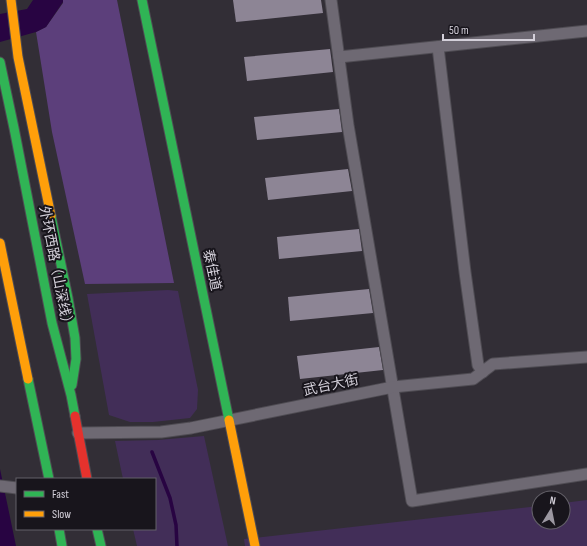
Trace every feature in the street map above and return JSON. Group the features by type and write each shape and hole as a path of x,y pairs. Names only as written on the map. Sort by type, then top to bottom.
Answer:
{"main road":[{"path":"11,0 18,57 75,338 76,359 71,394"},
{"name":"泰佳道","path":"142,0 255,546"},
{"name":"外环西路（山深线）","path":"0,62 52,324 71,394 87,478"},
{"path":"0,243 49,478"},
{"path":"59,530 62,546"},
{"path":"97,530 101,546"}],"street":[{"path":"331,0 348,125 412,501 587,474"},
{"path":"339,57 587,31"},
{"path":"438,47 465,272 478,365 483,372"},
{"name":"武台大街","path":"78,433 161,432 191,428 393,387 473,380 493,364 587,357"},
{"path":"0,486 15,487"}],"shaded area":[{"path":"33,0 63,0 63,2 46,27 36,32 0,42 0,14 27,9"},
{"path":"63,0 117,0 174,283 85,284 52,132 36,32 46,27 63,3"},
{"path":"168,290 178,291 198,390 197,409 190,418 153,422 130,422 109,415 87,294"},
{"path":"204,436 228,546 137,546 133,530 156,530 156,478 123,478 115,441 158,440"},
{"path":"0,469 16,546 0,546"},
{"path":"587,500 587,546 245,546 244,539 531,507 531,530 571,530 571,502"}],"building":[{"path":"233,0 321,0 323,13 236,22"},
{"path":"330,49 333,72 247,81 244,57"},
{"path":"339,109 342,132 257,140 254,117"},
{"path":"348,169 352,191 268,200 265,178"},
{"path":"359,229 362,251 279,259 277,237"},
{"path":"369,289 373,313 290,321 288,297"},
{"path":"379,347 383,370 300,379 297,356"}],"waterway":[{"path":"152,452 170,498 176,525 177,546"}],"traffic: fast":[{"path":"142,0 229,420"},
{"path":"0,62 52,323 75,416"},
{"path":"51,216 75,338 76,359 72,385"},
{"path":"28,379 49,478"},
{"path":"59,530 62,546"},
{"path":"97,530 101,546"}],"traffic: slow":[{"path":"11,0 18,57 51,216"},
{"path":"0,243 28,379"},
{"path":"229,420 255,546"}],"traffic: jam":[{"path":"75,416 87,478"}]}
